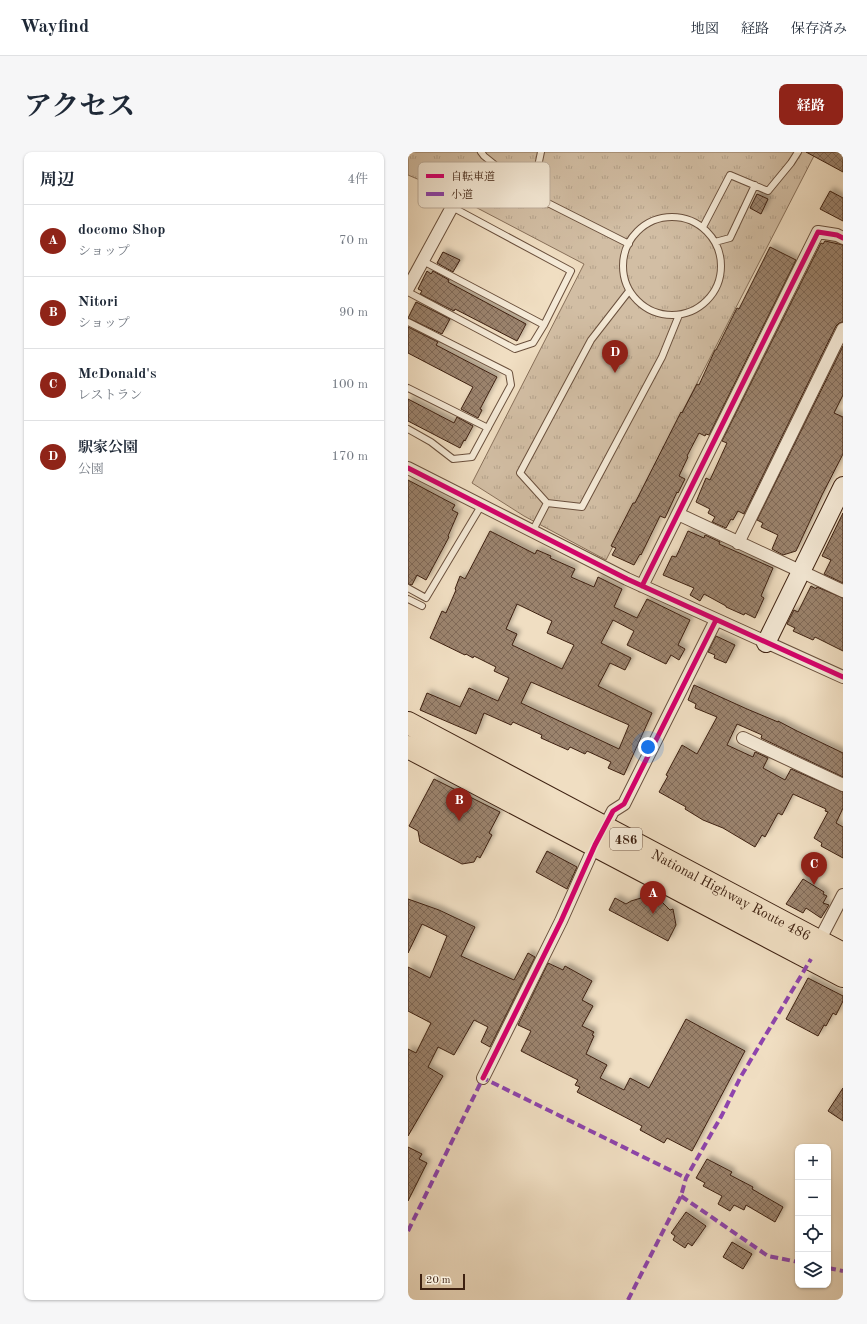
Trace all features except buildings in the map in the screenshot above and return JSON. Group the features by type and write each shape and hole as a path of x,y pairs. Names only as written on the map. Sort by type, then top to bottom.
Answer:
{"highway":[{"name":"National Highway Route 486","path":"408,723 600,836 815,950 843,976"},
{"name":"National Highway Route 486","path":"408,748 600,836"},
{"name":"National Highway Route 486","path":"815,950 843,954"}],"street":[{"path":"408,288 451,208"},
{"path":"642,586 818,232 837,235 843,238"},
{"path":"738,543 843,329"},
{"path":"408,468 532,532 642,586 843,677"},
{"path":"766,643 843,486"},
{"path":"678,514 843,591"},
{"path":"483,1078 561,921 600,836 613,811 624,804 716,620"},
{"path":"743,738 843,785"},
{"path":"815,950 843,895"}],"lane":[{"path":"481,152 491,162"},
{"path":"539,162 541,152"},
{"path":"703,227 730,175 768,191 798,152"},
{"path":"715,242 730,238 755,185"},
{"path":"550,204 629,244"},
{"path":"408,292 515,349 533,343 544,325 571,271 454,208"},
{"path":"666,217 685,219 703,227 715,242 721,260 720,280 712,297 697,309 679,315 659,314 642,305 629,291 623,272 624,253 633,236 648,224 666,217"},
{"path":"423,261 544,325"},
{"path":"629,291 591,340 520,473 547,503 582,507 662,357 679,315"},
{"path":"408,322 509,373 511,385 472,457 453,459 431,442 408,429"},
{"path":"408,388 488,428"},
{"path":"532,532 547,503"},
{"path":"408,588 426,598 481,506"},
{"path":"408,599 422,606"}],"green space":[{"path":"408,152 816,152 606,560 524,516 472,483 584,264 477,208 550,208 550,162 418,162 418,179 408,175"}],"marked path":[{"path":"628,1300 681,1196 686,1178 722,1115 740,1078 811,959"},
{"path":"408,1231 483,1078 686,1178"},
{"path":"681,1196 768,1256 795,1261"},
{"path":"831,1269 843,1271"}],"cycle path":[{"path":"642,586 818,232 837,235 843,238"},
{"path":"408,468 627,579 843,677"},
{"path":"483,1078 561,921 595,845 613,811 624,804 716,620"}],"place":[{"name":"駅家公園","path":"615,373"},
{"name":"Nitori","path":"459,821"},
{"name":"McDonald's","path":"814,885"},
{"name":"docomo Shop","path":"653,914"}]}
